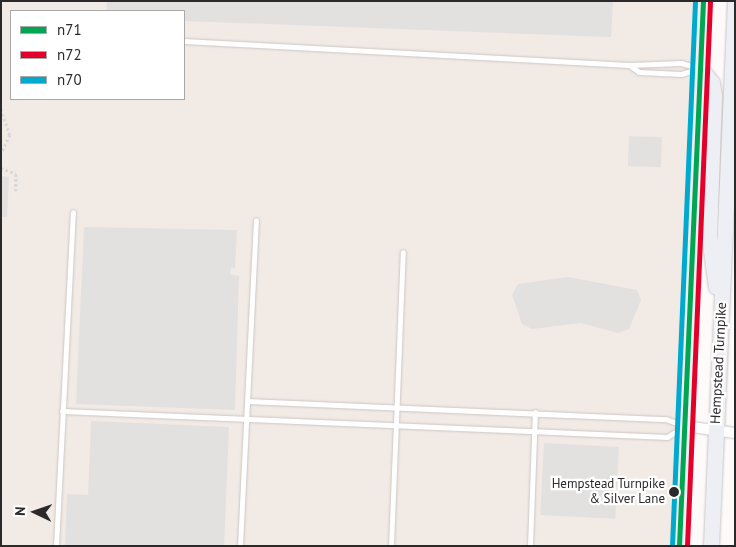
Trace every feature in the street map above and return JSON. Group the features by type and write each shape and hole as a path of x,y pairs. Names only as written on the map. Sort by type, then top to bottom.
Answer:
{"main road":[{"path":"679,546 703,1"},
{"name":"Hempstead Turnpike","path":"711,546 735,1"},
{"path":"700,68 732,71"},
{"path":"700,68 712,83 714,95 709,236 721,312"}],"street":[{"path":"685,426 735,433"}],"lane":[{"path":"185,41 629,65 681,63 700,68"},
{"path":"629,65 647,72 681,74 700,68"},
{"path":"56,546 73,212"},
{"path":"240,546 256,220"},
{"path":"391,546 403,252"},
{"path":"248,402 535,412 666,419 685,426"},
{"path":"62,411 667,437 685,426"},
{"path":"530,546 535,412"}],"path":[{"path":"1,109 10,135 1,154"},
{"path":"1,168 16,174 16,191"}],"shaded area":[{"path":"1,1 703,1 676,546 1,546"}],"building":[{"path":"107,1 613,1 611,37 185,21 185,10 106,10"},
{"path":"629,136 662,137 661,167 628,166"},
{"path":"1,176 9,177 7,217 1,217"},
{"path":"84,227 237,230 235,268 231,268 230,274 239,276 235,410 76,404"},
{"path":"568,277 637,290 641,300 629,329 618,333 581,323 532,329 522,324 512,295 518,284"},
{"path":"91,421 229,427 224,546 65,546 67,494 88,495"},
{"path":"544,443 619,447 615,519 540,515"}],"transit line":[{"name":"n70","path":"672,546 695,1"},
{"name":"n71","path":"679,546 703,1"},
{"name":"n72","path":"687,546 710,1"}],"place":[{"name":"Hempstead Turnpike & Silver Lane","path":"674,492"}]}
